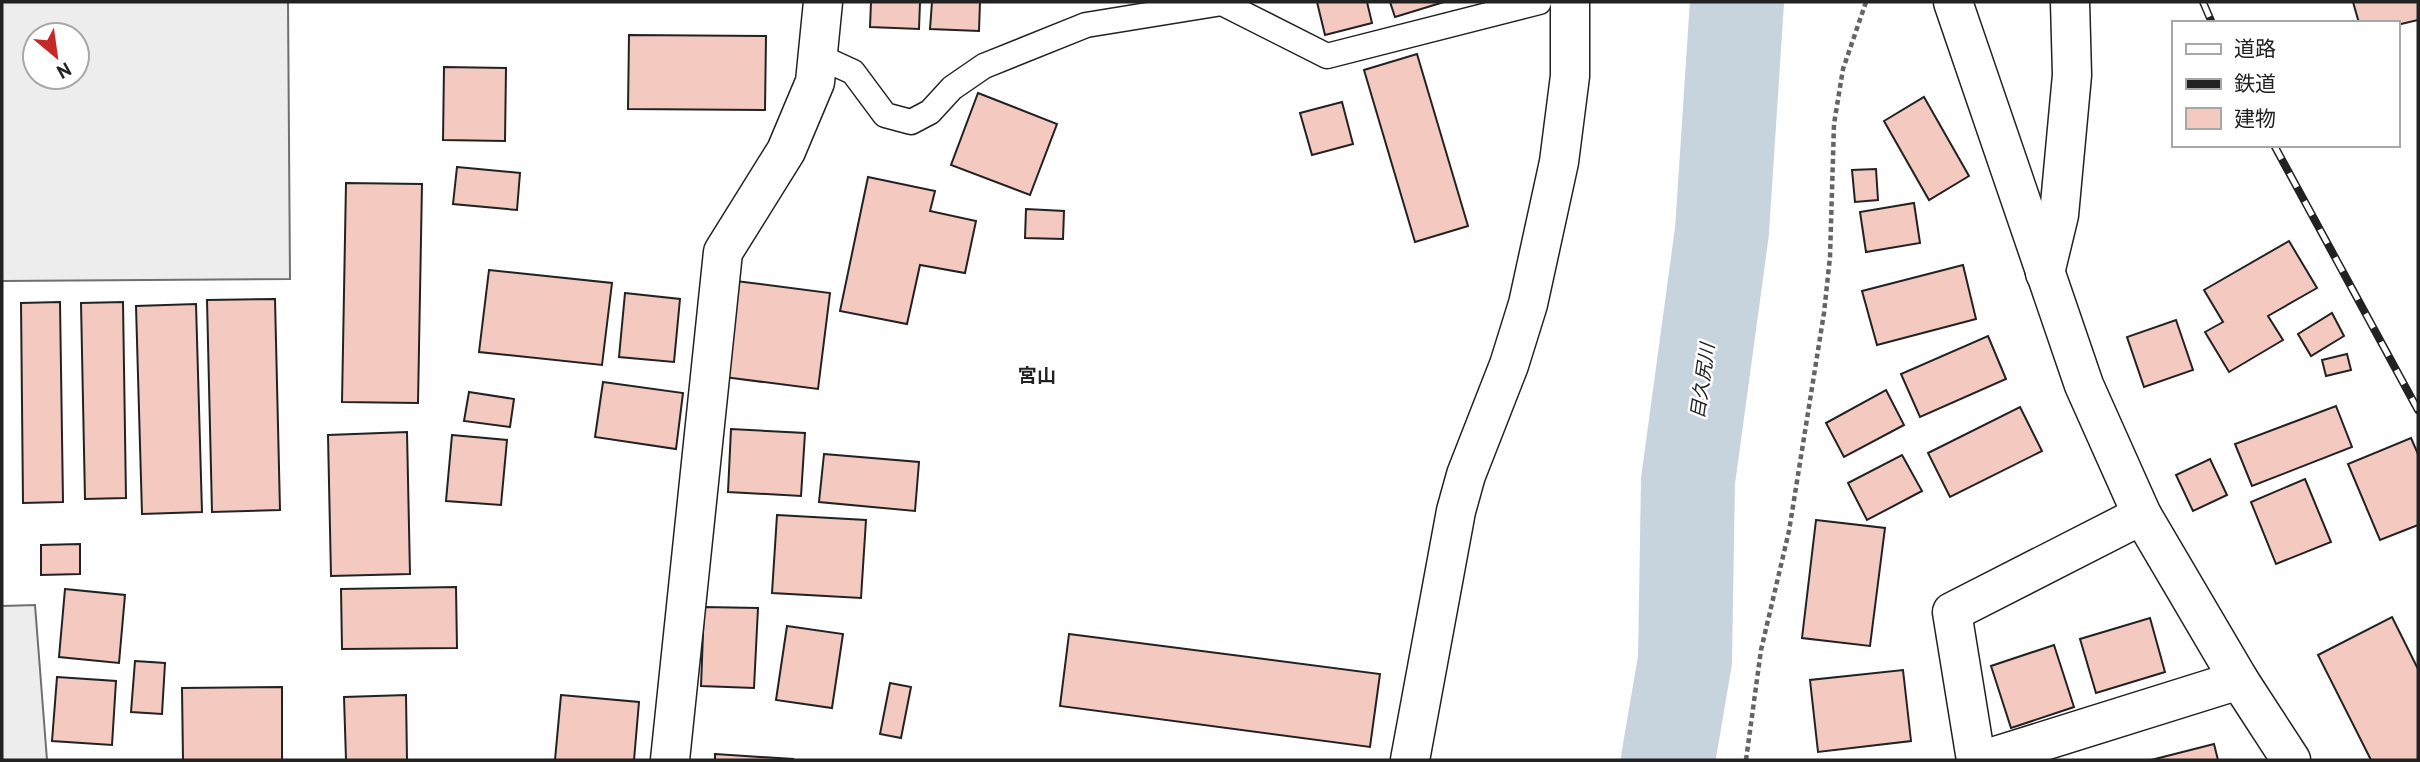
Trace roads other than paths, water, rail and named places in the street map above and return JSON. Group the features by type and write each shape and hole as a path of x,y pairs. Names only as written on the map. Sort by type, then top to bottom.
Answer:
{"street":[{"path":"670,760 723,252 786,151 815,82 823,2"},
{"path":"1410,760 1456,511 1466,475 1509,365 1528,304 1559,162 1570,76 1570,2"},
{"path":"1953,2 2084,385 2142,515 2239,680 2291,760"},
{"path":"2045,272 2059,215 2072,75 2070,2"},
{"path":"1976,760 1952,612 2142,515"},
{"path":"1983,760 2239,680"}],"lane":[{"path":"818,56 853,72 885,115 911,122 930,112 952,88 984,66 1086,25 1222,3 1327,56 1539,2"}],"waterway":[{"name":"目久尻川","path":"1668,760 1685,660 1688,481 1722,231 1737,2"}],"railway":[{"path":"2203,2 2211,21"},
{"path":"2275,147 2418,410"}],"district":[{"name":"宮山","path":"1037,375"}]}
